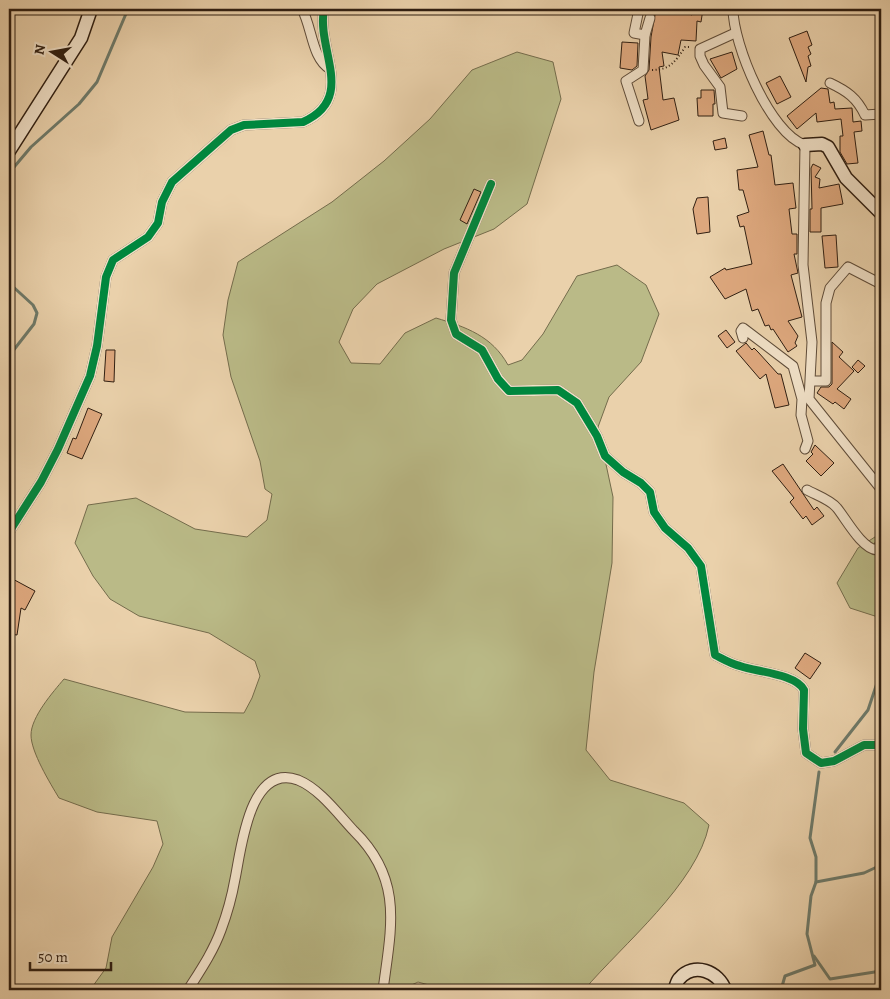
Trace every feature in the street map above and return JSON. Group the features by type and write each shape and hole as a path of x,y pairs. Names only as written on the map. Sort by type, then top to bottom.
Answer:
{"street":[{"path":"9,151 81,38 91,9"},
{"path":"302,9 308,20 322,65 330,70"},
{"path":"9,532 45,474 73,418 90,376 106,277 113,260 148,237 158,223 162,202 172,182 231,130 252,124 303,122 326,106 332,86 324,29 324,9"},
{"path":"639,9 634,33 645,35"},
{"path":"733,9 736,32 766,108 788,136 805,145 822,144 828,147 836,165 846,178 881,213"},
{"path":"639,121 626,80 643,70 645,35 650,18"},
{"path":"736,32 700,49 700,56 704,65 720,87 723,113 742,116"},
{"path":"830,83 848,92 858,101 865,115 881,114"},
{"path":"805,145 803,265 812,342 811,381 802,416 808,441 805,449"},
{"path":"492,184 454,273 451,320 456,334 482,350 498,379 509,391 558,390 577,403 597,436 605,456 623,472 642,483 650,492 654,512 659,520 665,528 688,548 700,566 715,655 740,666 788,678 802,686 804,690 803,729 806,753 820,763 834,761 864,745 881,745"},
{"path":"811,381 826,381 826,303 830,288 838,276 848,267 881,284"},
{"path":"743,338 741,331 743,328 793,366 806,399 881,489"},
{"path":"807,490 837,507 845,522 869,548 877,550 881,542"},
{"path":"188,990 209,957 221,931 235,882 251,807 261,791 272,783 283,779 296,780 311,787 360,836 382,866 390,896 390,925 382,990"},
{"path":"674,990 679,979 692,971 704,970 713,973 722,981 725,990"}],"path":[{"path":"643,70 662,70 670,66 685,47 700,49"}],"green space":[{"path":"517,52 553,62 561,99 527,204 494,229 444,249 377,284 353,309 339,342 351,363 380,364 405,333 436,318 477,334 502,355 508,365 522,360 543,334 577,276 617,265 646,285 659,314 641,362 609,397 598,427 613,497 612,563 594,672 586,750 610,780 684,803 709,825 702,847 690,869 657,912 584,990 447,990 418,982 401,990 90,990 106,968 112,937 153,867 163,844 157,821 97,812 59,798 34,750 31,735 35,720 64,679 185,712 244,713 260,676 255,661 209,633 139,616 110,599 93,576 75,543 88,505 136,498 195,529 247,537 267,520 272,494 265,489 260,461 231,377 223,335 228,300 238,262 332,202 384,161 430,119 472,70"},
{"path":"881,533 881,618 850,608 837,583 858,548"}],"building":[{"path":"656,9 673,9 692,15 693,9 703,9 701,22 697,21 696,41 681,40 678,55 662,52 664,66 659,67 663,100 674,98 679,120 651,130 643,100 648,99 645,76 649,70 651,37"},
{"path":"807,31 812,45 808,47 811,54 808,56 811,66 808,67 806,82 789,38"},
{"path":"622,42 638,43 637,66 632,70 620,68"},
{"path":"732,52 737,69 721,78 710,59"},
{"path":"780,76 791,97 777,104 766,83"},
{"path":"821,88 828,89 830,103 834,102 835,109 852,108 853,122 861,121 862,131 854,132 858,163 847,164 840,152 840,136 843,136 841,119 817,122 816,113 797,129 787,116"},
{"path":"701,90 714,90 715,104 713,104 713,116 698,116 697,98 701,98"},
{"path":"763,131 769,155 771,155 775,185 793,183 796,208 789,209 792,234 797,234 797,254 794,254 798,273 791,275 802,317 788,321 798,336 795,343 797,346 788,352 773,329 771,330 769,325 765,326 758,309 752,311 746,289 725,299 710,277 725,268 726,270 752,264 744,226 740,227 737,216 749,212 743,190 739,190 737,170 758,167 749,135"},
{"path":"725,138 727,148 715,150 713,141"},
{"path":"813,164 821,168 815,177 820,179 819,188 839,184 843,204 821,208 821,232 810,232 810,209 812,209 811,168"},
{"path":"474,189 481,192 467,224 460,220"},
{"path":"708,197 710,232 697,234 693,209 697,198"},
{"path":"836,235 838,267 825,268 822,236"},
{"path":"726,330 735,342 727,348 718,336"},
{"path":"832,342 843,352 839,357 854,371 837,389 851,399 844,409 817,393 821,387 829,387 832,384"},
{"path":"746,343 752,350 754,348 778,374 781,374 789,405 775,408 766,374 760,379 736,351"},
{"path":"106,350 115,350 114,382 104,381"},
{"path":"858,360 865,366 858,373 852,367"},
{"path":"88,408 102,414 82,459 67,453 73,438 76,439"},
{"path":"815,445 834,463 821,476 806,461 813,454 811,452"},
{"path":"783,464 814,510 817,507 824,516 812,525 806,516 803,519 790,502 794,498 772,471"},
{"path":"9,577 35,591 25,610 21,608 17,635 9,634"},
{"path":"805,653 821,663 810,679 795,668"}],"waterway":[{"path":"9,173 31,147 79,104 97,82 128,9"},
{"path":"9,283 33,305 37,313 34,324 9,356"},
{"path":"835,752 868,710 877,683 881,679"},
{"path":"781,990 785,976 815,965 807,934 811,896 816,882 816,857 810,838 819,772"},
{"path":"816,882 864,873 881,865"},
{"path":"814,956 830,979 881,971"}],"cycle path":[{"path":"9,532 41,482 58,449 90,376 97,346 106,277 113,260 148,237 158,223 162,202 172,182 231,130 244,125 303,122 319,112 328,100 331,87 331,72 323,25 324,9"},
{"path":"491,184 454,273 451,320 456,334 482,350 498,379 509,391 558,390 577,403 597,436 605,456 650,492 654,512 665,528 688,548 701,566 715,655 737,665 793,680 804,690 803,729 806,753 821,763 834,761 864,745 881,745"}]}
